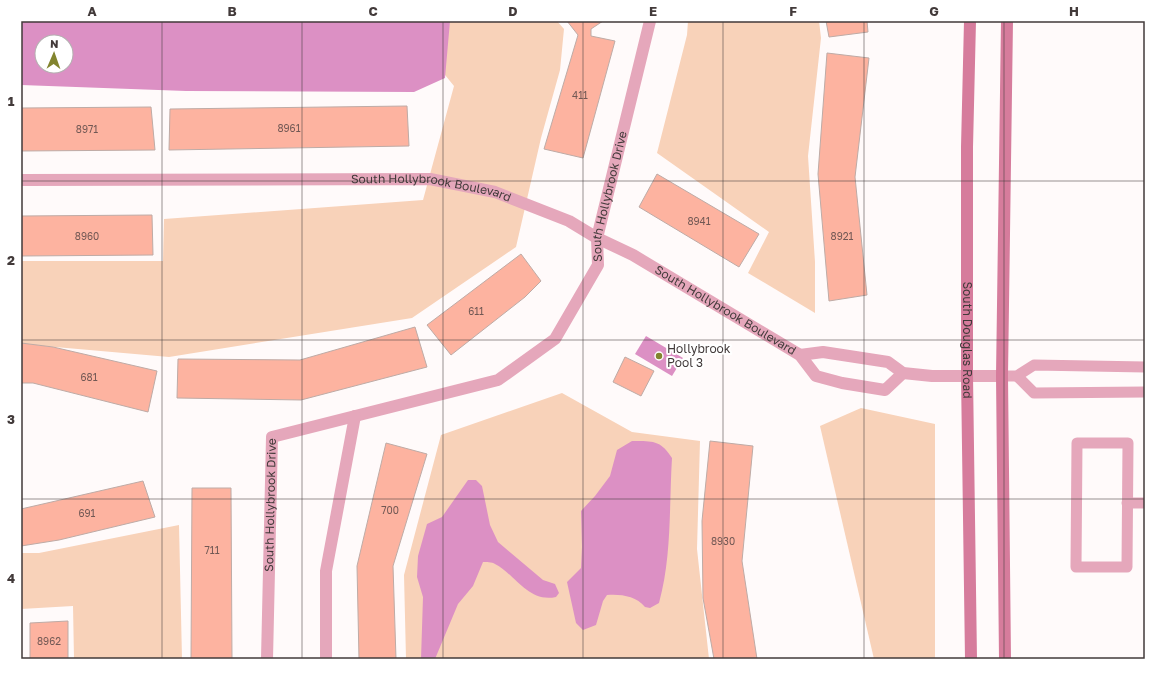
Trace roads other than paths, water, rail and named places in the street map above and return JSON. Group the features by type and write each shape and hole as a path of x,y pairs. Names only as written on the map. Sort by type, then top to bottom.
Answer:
{"main road":[{"name":"South Douglas Road","path":"970,21 967,147 967,376 971,659"},
{"path":"1005,659 1002,376 1006,21"}],"street":[{"name":"South Hollybrook Drive","path":"267,659 272,437 498,380 555,339 598,265 597,238 650,21"},
{"name":"South Hollybrook Boulevard","path":"21,180 430,179 495,192 569,221 597,238 633,255 800,354 816,376 842,383 885,390 903,373 888,362 823,352 800,354"},
{"path":"903,373 1002,376"},
{"path":"326,659 326,571 355,416"}],"lane":[{"path":"1002,376 1017,376 1034,365 1145,367"},
{"path":"1017,376 1034,393 1145,392"},
{"path":"1077,443 1128,443 1127,503 1127,568 1076,567 1077,443"},
{"path":"1127,503 1145,503"}],"place":[{"name":"Hollybrook Pool 3","path":"659,356"}]}
